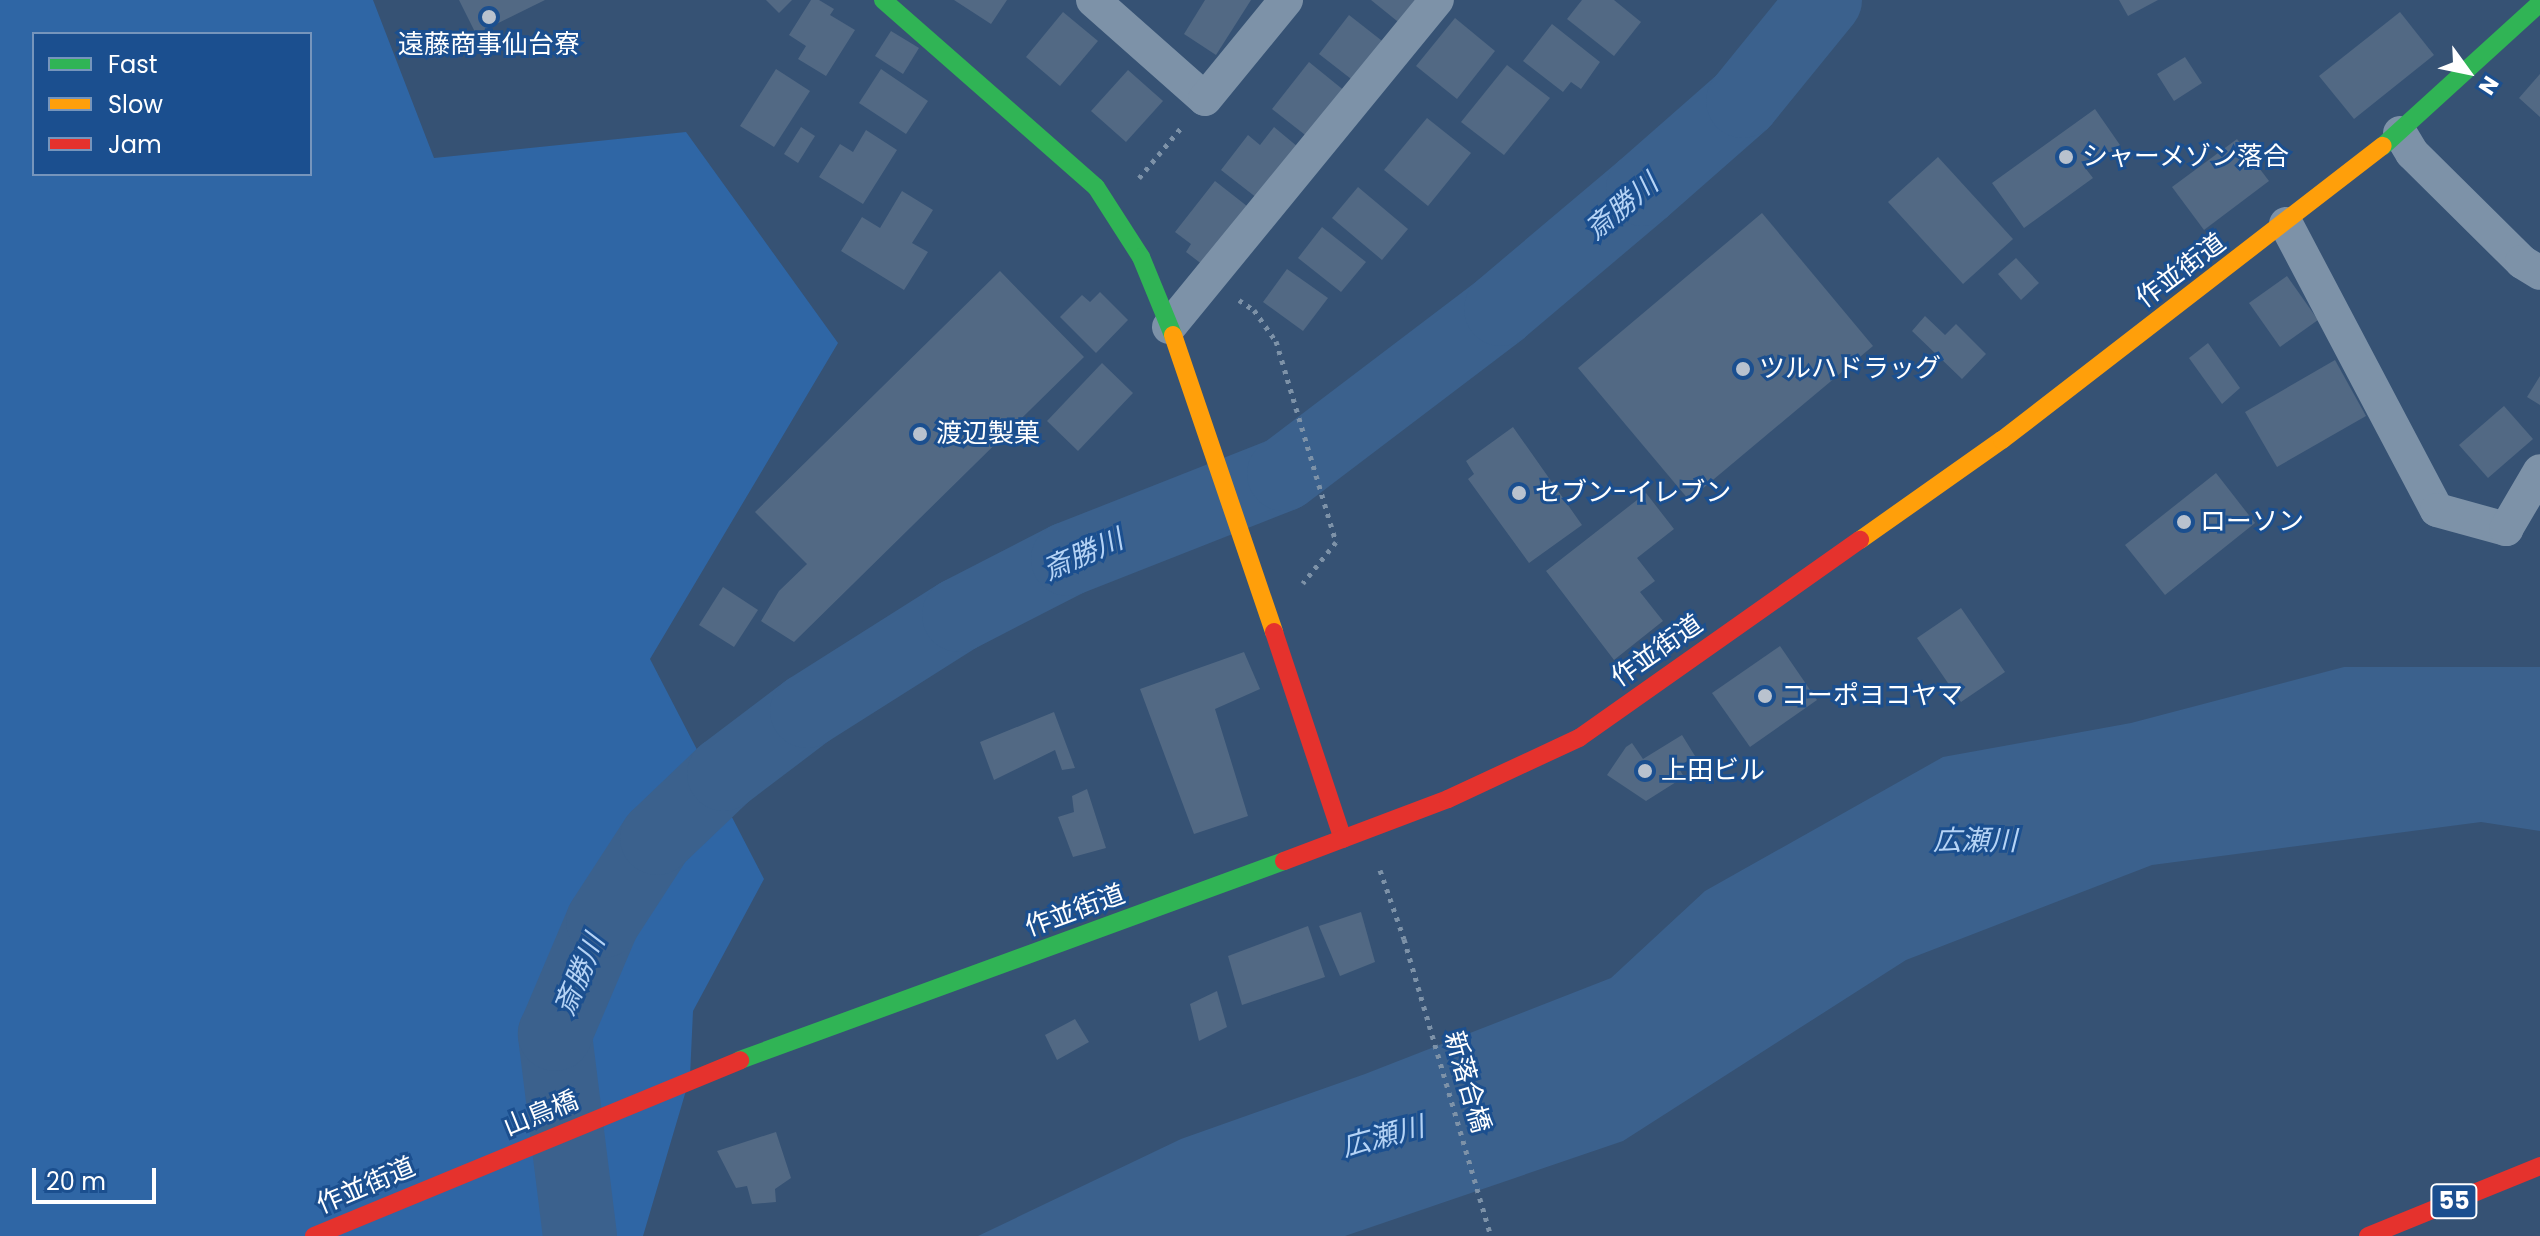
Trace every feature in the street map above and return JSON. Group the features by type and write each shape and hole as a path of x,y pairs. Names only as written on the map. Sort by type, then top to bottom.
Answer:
{"street":[{"path":"1093,0 1205,99 1286,0"},
{"path":"1169,327 1437,0"},
{"name":"作並街道","path":"664,1092 780,1044 1343,839 1510,773 1579,738 2002,440 2286,224 2400,133 2540,3"},
{"path":"894,4 1096,187 1114,210 1141,257 1163,306 1196,398 1343,839"},
{"path":"2400,133 2412,153 2522,262 2540,273"},
{"path":"2286,224 2437,510 2506,529 2540,471"},
{"name":"山鳥橋","path":"438,1184 664,1092"},
{"name":"55","path":"2368,1236 2540,1166"},
{"name":"作並街道","path":"314,1236 438,1184"}],"path":[{"path":"1114,210 1205,99"},
{"path":"1208,279 1254,310 1276,341 1336,542 1299,588"},
{"name":"新落合橋","path":"1379,867 1404,939 1491,1236"}],"shaded area":[{"path":"0,0 373,0 434,158 686,132 838,343 650,659 764,879 693,1011 690,1077 643,1236 0,1236"}],"water":[{"name":"広瀬川","path":"2344,667 2540,667 2540,831 2481,822 2152,865 1906,960 1623,1141 1345,1236 978,1236 1181,1139 1365,1074 1611,978 1705,891 1943,757 2131,723"}],"building":[{"name":"遠藤商事仙台寮","path":"459,0 545,0 476,34"},
{"path":"766,0 792,0 779,13"},
{"path":"811,0 819,0 834,9 830,15 855,30 826,76 798,59 806,46 789,35"},
{"path":"954,0 1007,0 991,24"},
{"path":"1205,0 1251,0 1216,55 1184,34"},
{"path":"1371,0 1423,0 1402,25"},
{"path":"1582,0 1614,0 1641,22 1614,56 1567,19"},
{"path":"2119,0 2158,0 2128,16"},
{"path":"1063,12 1098,41 1060,86 1026,57"},
{"path":"2400,12 2434,55 2354,119 2319,76"},
{"path":"1349,15 1386,44 1355,82 1319,54"},
{"path":"1455,18 1495,51 1457,99 1416,66"},
{"path":"1552,24 1600,62 1581,89 1571,82 1563,92 1523,61"},
{"path":"891,31 919,48 903,74 875,56"},
{"path":"2185,57 2202,83 2174,101 2157,74"},
{"path":"1309,62 1346,92 1309,138 1272,109"},
{"path":"1507,65 1550,98 1504,155 1461,122"},
{"path":"776,69 810,91 774,147 740,126"},
{"path":"881,69 928,101 906,134 859,103"},
{"path":"1128,70 1163,101 1126,142 1091,111"},
{"path":"2540,74 2540,117 2519,98"},
{"name":"シャーメゾン落合","path":"2095,109 2120,145 2086,169 2093,178 2024,228 1992,183"},
{"path":"1427,118 1471,153 1428,206 1384,170"},
{"path":"801,127 815,136 798,163 784,154"},
{"path":"1274,127 1298,147 1257,198 1221,170 1248,135 1260,145"},
{"path":"866,130 897,150 863,204 819,177 840,144 853,152"},
{"path":"2237,139 2269,181 2204,230 2172,187"},
{"path":"1938,157 2013,239 1963,284 1888,202"},
{"path":"1215,181 1252,210 1207,268 1186,252 1191,244 1175,232"},
{"path":"1358,187 1408,229 1382,260 1332,218"},
{"path":"902,191 933,210 912,243 928,252 904,290 841,251 862,217 880,228"},
{"path":"1762,213 1873,346 1689,500 1578,368"},
{"path":"1322,227 1366,262 1341,292 1298,258"},
{"path":"2016,258 2039,283 2021,300 1998,274"},
{"path":"1287,269 1328,298 1303,331 1263,302"},
{"name":"渡辺製菓","path":"1000,271 1084,357 794,642 761,621 779,591 807,564 755,512"},
{"path":"2287,276 2318,320 2280,347 2249,303"},
{"path":"1100,292 1128,320 1096,353 1060,317 1082,295 1090,302"},
{"path":"1925,316 1945,335 1956,324 1986,354 1962,379 1912,331"},
{"path":"2208,343 2240,388 2222,404 2189,358"},
{"path":"2335,360 2366,416 2277,467 2245,412"},
{"path":"1102,363 1133,393 1078,451 1047,421"},
{"path":"2540,376 2540,405 2527,397"},
{"path":"2504,406 2533,439 2488,478 2459,445"},
{"path":"1513,427 1582,525 1529,563 1468,479 1474,474 1466,461"},
{"path":"2216,473 2255,523 2165,595 2125,545"},
{"path":"1646,493 1674,529 1637,558 1655,581 1640,592 1663,621 1614,660 1546,571"},
{"path":"723,587 758,610 734,647 699,625"},
{"path":"1961,608 2005,672 1961,702 1917,638"},
{"name":"コーポヨコヤマ","path":"1780,646 1817,700 1750,747 1712,693"},
{"path":"1244,652 1260,689 1215,709 1248,816 1194,834 1140,689"},
{"path":"1054,712 1075,768 1062,770 1055,750 994,780 980,742"},
{"name":"上田ビル","path":"1682,735 1695,756 1678,767 1684,777 1646,801 1607,775 1632,743 1643,759"},
{"path":"1087,789 1106,848 1073,857 1058,817 1074,812 1072,796"},
{"path":"1361,912 1375,962 1340,976 1319,926"},
{"path":"1308,926 1325,977 1242,1005 1228,956"},
{"path":"1217,991 1227,1027 1199,1041 1190,1004"},
{"path":"1075,1019 1089,1042 1057,1060 1045,1035"},
{"path":"776,1132 791,1178 775,1189 776,1202 752,1204 747,1186 736,1188 717,1151"}],"waterway":[{"name":"斎勝川","path":"580,1236 555,1034 603,921 657,838 724,774 807,711 959,615 1068,559 1284,474 1501,309 1643,189 1743,101 1825,0"}],"traffic: fast":[{"path":"883,0 1096,187 1141,257 1173,335"},
{"path":"2383,146 2540,3"},
{"path":"740,1060 1284,861"}],"traffic: slow":[{"path":"1860,540 2002,440 2383,146"},
{"path":"1173,335 1274,632"}],"traffic: jam":[{"path":"1284,861 1448,799 1579,738 1860,540"},
{"path":"1274,632 1343,839"},
{"path":"314,1236 740,1060"},
{"path":"2368,1236 2540,1166"}],"place":[{"name":"遠藤商事仙台寮","path":"489,17"},
{"name":"シャーメゾン落合","path":"2066,157"},
{"name":"ツルハドラッグ","path":"1743,369"},
{"name":"渡辺製菓","path":"920,434"},
{"name":"セブン-イレブン","path":"1519,493"},
{"name":"ローソン","path":"2184,522"},
{"name":"コーポヨコヤマ","path":"1765,696"},
{"name":"上田ビル","path":"1645,771"}]}
